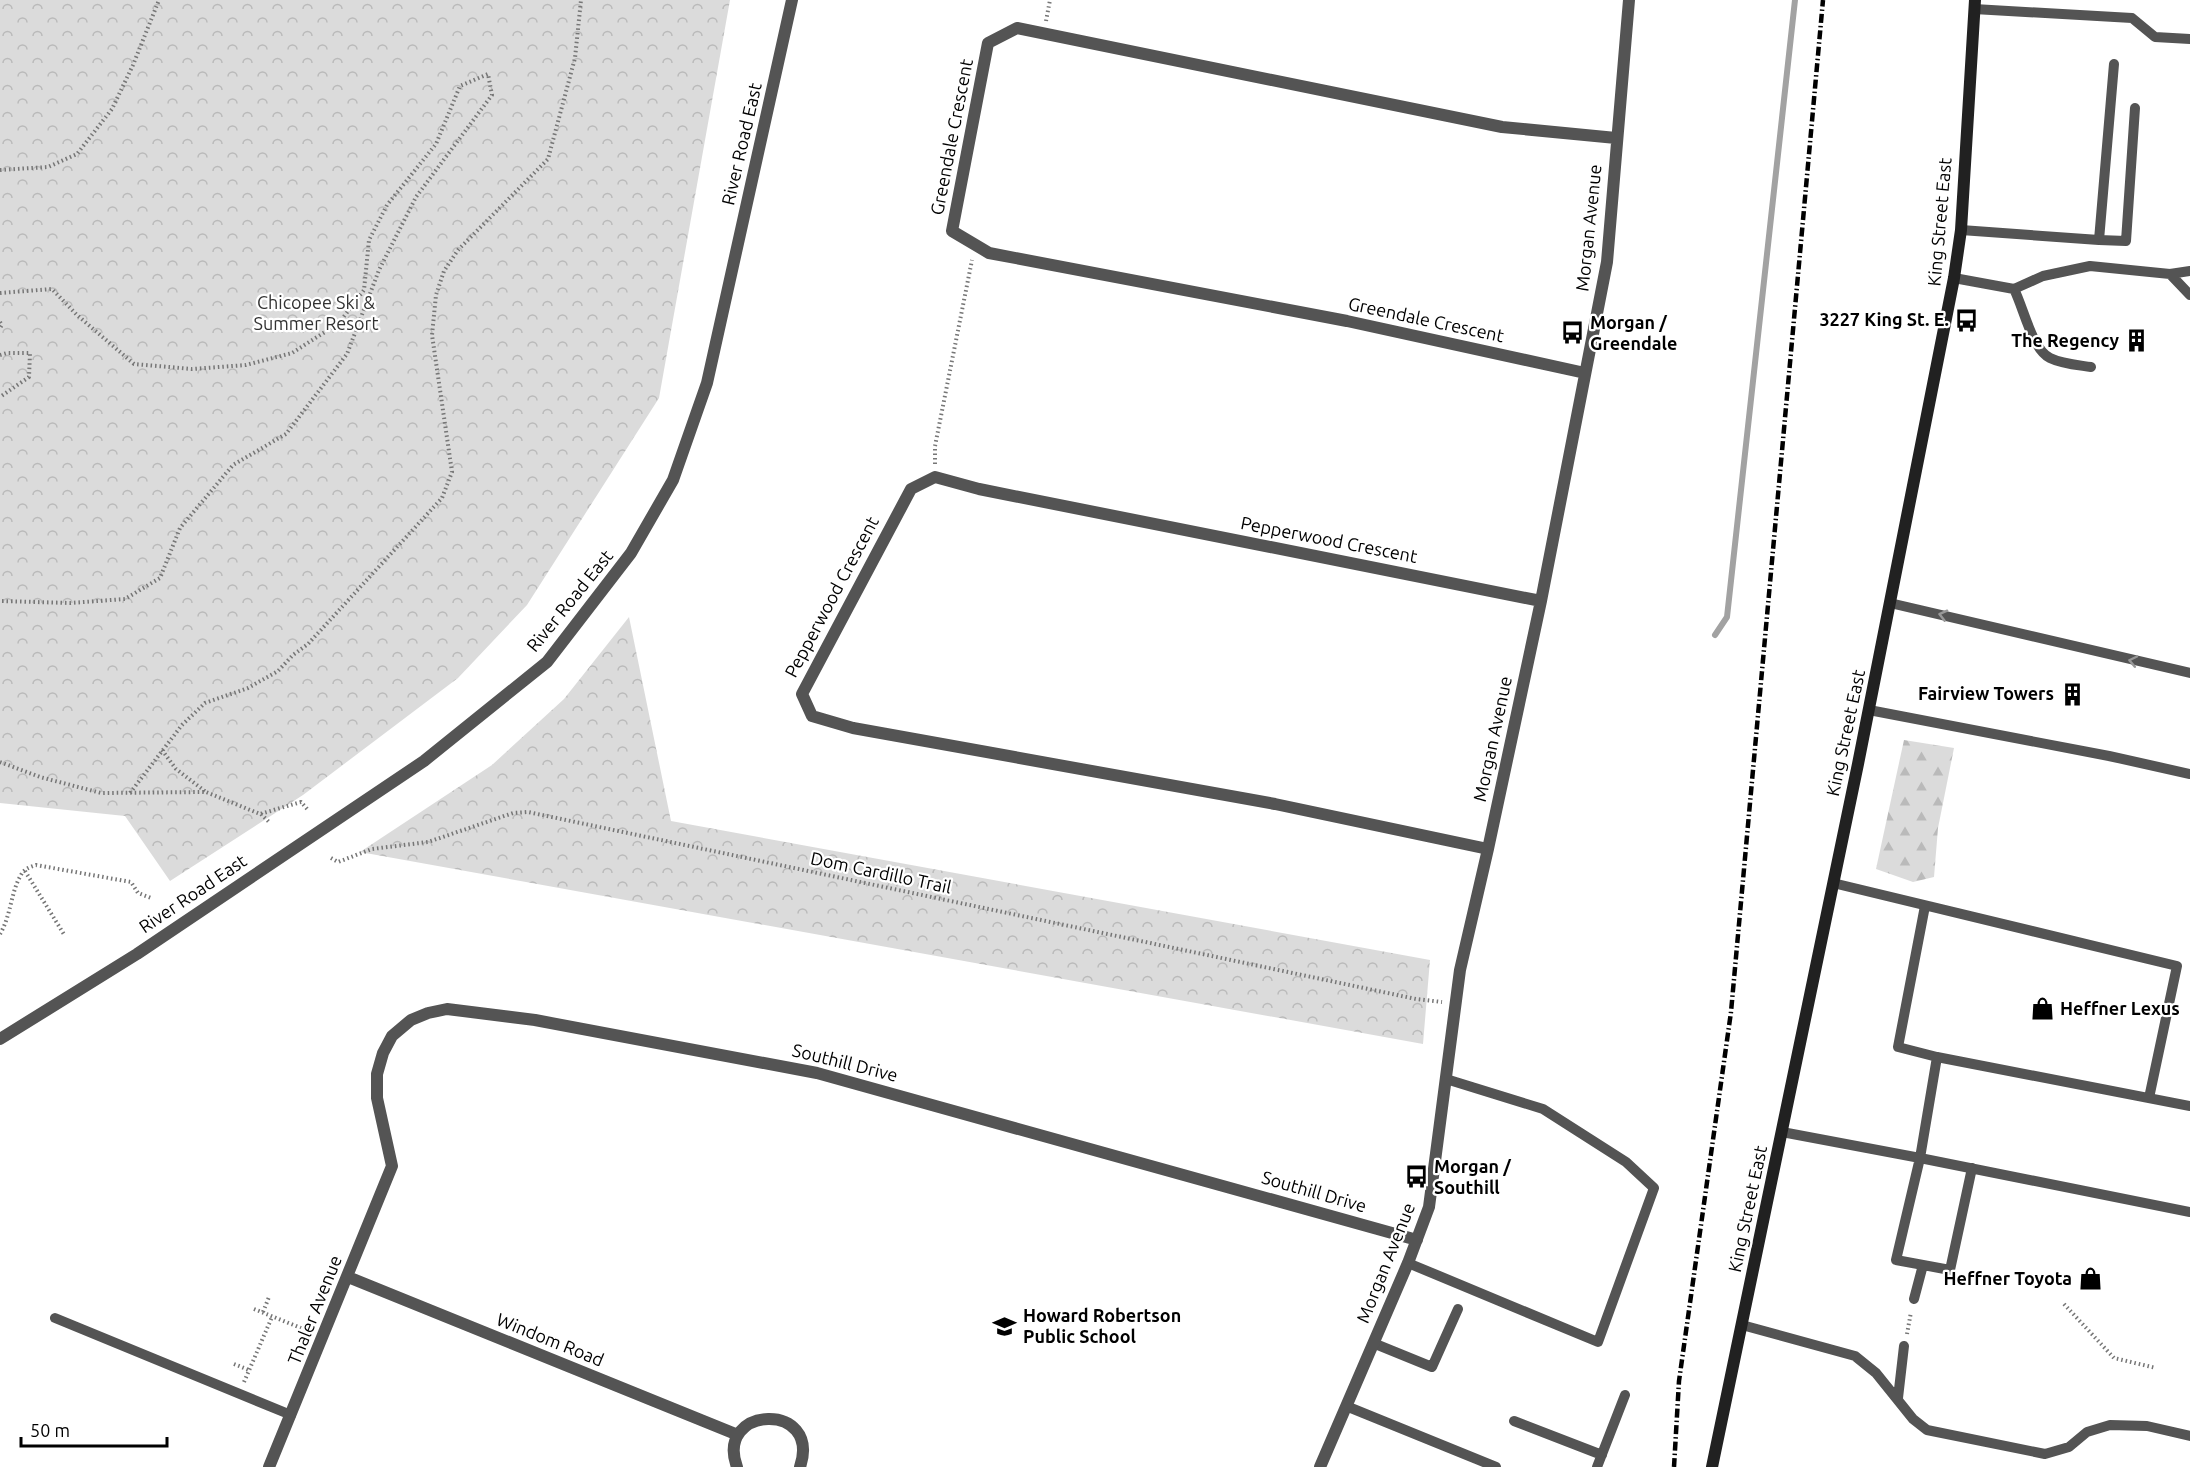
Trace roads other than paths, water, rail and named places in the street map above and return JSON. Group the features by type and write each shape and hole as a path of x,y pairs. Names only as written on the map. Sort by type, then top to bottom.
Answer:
{"main road":[{"name":"King Street East","path":"1712,1467 1869,710 1954,278 1961,230 1974,4"}],"street":[{"name":"River Road East","path":"0,1039 137,954 424,761 547,662 632,553 674,480 707,383 792,0"},
{"name":"Morgan Avenue","path":"1320,1467 1408,1263 1429,1207 1460,970 1541,601 1607,262 1629,0"},
{"name":"Greendale Crescent","path":"1585,373 1347,321 989,253 952,231 988,43 1017,28 1502,127 1616,138"},
{"name":"Pepperwood Crescent","path":"1488,849 1275,804 853,728 812,716 802,694 911,489 935,477 979,489 1541,601"},
{"name":"Southill Drive","path":"393,1166 377,1098 377,1074 383,1053 392,1036 411,1020 447,1009 535,1020 817,1073 1417,1240"},
{"name":"Thaler Avenue","path":"269,1467 393,1166"},
{"name":"Windom Road","path":"348,1277 738,1435"},
{"path":"737,1467 734,1447 738,1435 756,1420 768,1418 780,1419 797,1432 802,1443 803,1457 800,1467"}],"lane":[{"path":"1974,4 2132,18 2155,37 2190,39"},
{"path":"2099,240 2114,64"},
{"path":"1961,230 2126,241 2135,108"},
{"path":"1954,278 2014,289 2051,274 2090,266 2170,274 2190,271"},
{"path":"2170,274 2190,295"},
{"path":"2014,289 2023,307 2033,338 2043,354 2057,361 2091,367"},
{"path":"1890,603 2190,674"},
{"path":"1869,710 2109,756 2190,774"},
{"path":"1833,883 2177,966 2149,1098"},
{"path":"1925,906 1898,1047 1937,1057 2190,1106"},
{"path":"1937,1057 1920,1158 1896,1260 1950,1270 1972,1168"},
{"path":"1408,1263 1598,1342 1654,1188 1626,1162 1543,1109 1446,1079"},
{"path":"1782,1132 2190,1212"},
{"path":"1914,1299 1923,1265"},
{"path":"1373,1343 1432,1367 1458,1308"},
{"path":"55,1318 291,1415"},
{"path":"1742,1325 1855,1356 1876,1373 1913,1419 1927,1430 2045,1454 2069,1447 2088,1432 2110,1425 2147,1426 2190,1436"},
{"path":"1898,1398 1904,1346"},
{"path":"1597,1467 1625,1395"},
{"path":"1346,1406 1496,1467"},
{"path":"1514,1421 1602,1455"}],"waterway":[{"path":"1715,635 1727,617 1795,0"}],"railway":[{"path":"1674,1467 1679,1381 1731,1012 1823,0"}],"place":[{"name":"3227 King St. E.","path":"1967,320"},
{"name":"Morgan / Greendale","path":"1572,333"},
{"name":"The Regency","path":"2137,341"},
{"name":"Fairview Towers","path":"2072,694"},
{"name":"Heffner Lexus","path":"2042,1009"},
{"name":"Morgan / Southill","path":"1416,1177"},
{"name":"Heffner Toyota","path":"2090,1279"},
{"name":"Howard Robertson Public School","path":"1005,1326"}],"park label":[{"name":"Chicopee Ski & Summer Resort","path":"316,313"}]}
